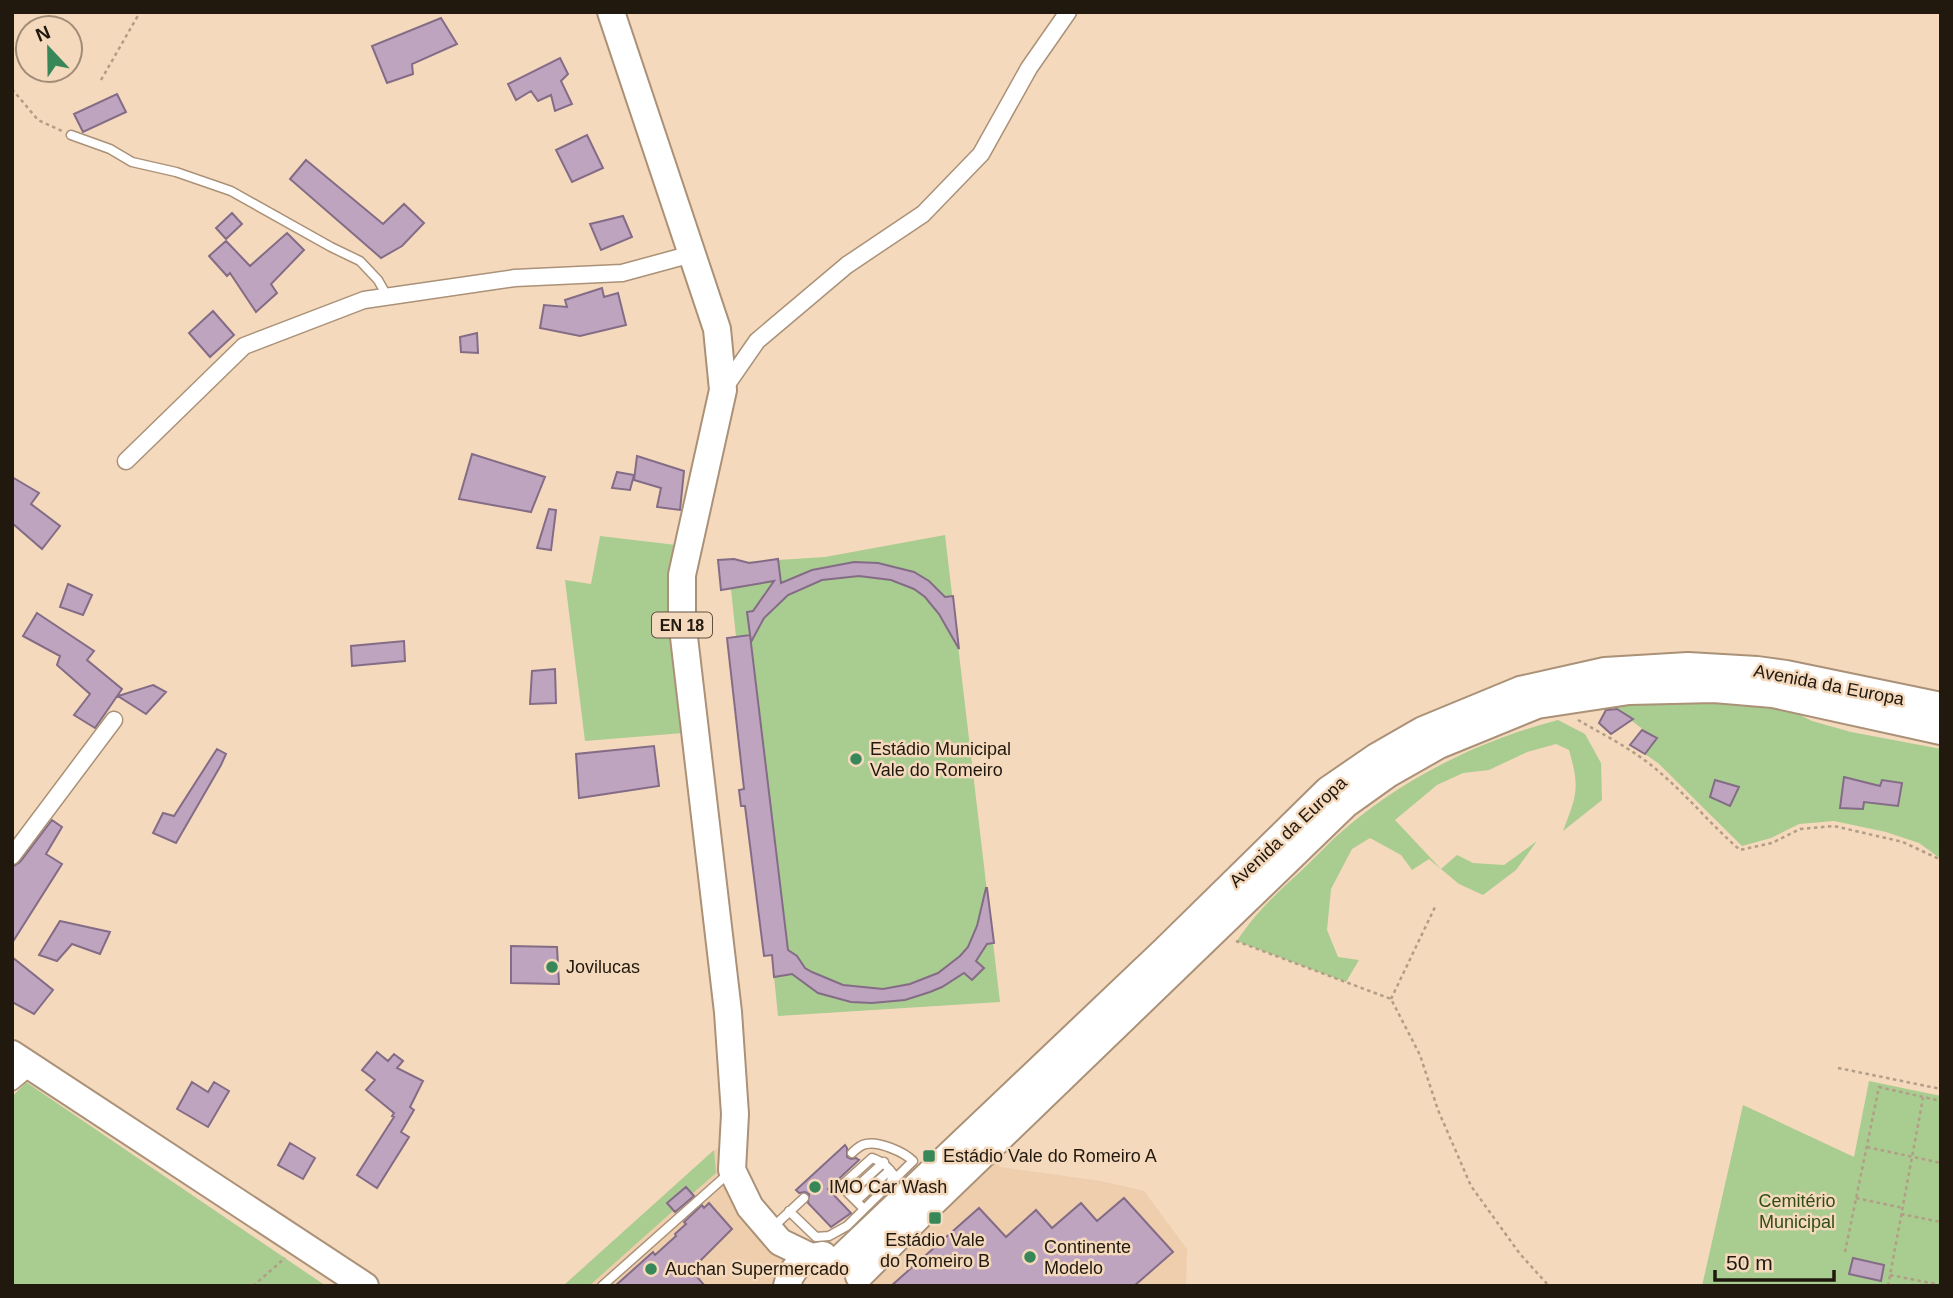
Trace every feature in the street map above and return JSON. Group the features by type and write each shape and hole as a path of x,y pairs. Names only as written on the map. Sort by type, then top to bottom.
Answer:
{"main road":[{"name":"EN 18","path":"611,12 717,329 723,390 682,575 682,620 728,1012 735,1114 732,1170 738,1188 750,1208 775,1236 811,1257"},
{"name":"Avenida da Europa","path":"854,1273 1154,960 1328,790 1376,757 1423,730 1520,690 1605,671 1688,666 1777,673 1941,706"},
{"name":"Avenida da Europa","path":"854,1273 920,1215 1346,804 1388,774 1439,745 1537,705 1629,691 1714,689 1773,694 1941,731"},
{"path":"18,1067 365,1286"},
{"name":"EN 18","path":"775,1236 789,1280"},
{"path":"789,1280 803,1261 811,1257 831,1255 854,1273"}],"street":[{"path":"723,390 757,341 847,265 923,214 981,154 1028,68 1068,12"},
{"path":"126,461 244,346 364,300 515,278 622,274 692,254"},
{"path":"12,856 114,720"}],"lane":[{"path":"71,135 110,149 132,162 176,172 231,191 360,261 378,280 387,296"},
{"path":"789,1211 816,1237 829,1236 846,1226 913,1161 907,1155 871,1143 862,1144 852,1153"},
{"path":"864,1209 841,1186 871,1159 887,1166 893,1174 890,1184"},
{"path":"856,1201 887,1166"},
{"path":"602,1286 732,1170"},
{"path":"775,1236 789,1211 804,1198"}],"path":[{"path":"101,80 140,12"},
{"path":"12,89 38,120 71,135"},
{"path":"1557,704 1564,712 1656,768 1740,850 1772,843 1800,829 1834,826 1903,842 1941,860"},
{"path":"1391,999 1435,907"},
{"path":"1213,932 1391,999 1419,1055 1438,1110 1471,1186 1520,1254 1549,1286"},
{"path":"1838,1068 1941,1088"},
{"path":"1844,1252 1879,1087 1941,1101"},
{"path":"1888,1286 1923,1098"},
{"path":"1867,1147 1941,1163"},
{"path":"1856,1198 1903,1208"},
{"path":"1901,1214 1941,1222"},
{"path":"253,1286 279,1265 299,1243"},
{"path":"1890,1275 1941,1285"}],"shaded area":[{"path":"734,1133 732,1170 780,1242 790,1275 787,1286 563,1286"},
{"path":"991,1147 1000,1167 1101,1181 1144,1191 1187,1249 1186,1286 862,1286"}],"green space":[{"name":"Estádio Municipal Vale do Romeiro","path":"945,535 1000,1002 778,1016 772,956 764,956 745,806 741,806 739,790 744,789 737,729 736,637 731,589 721,590 718,560 734,559 746,562 825,557"},
{"path":"600,536 676,545 668,586 668,625 683,733 585,741 565,580 591,584"},
{"path":"1610,704 1729,704 1786,708 1812,721 1851,732 1941,749 1941,859 1919,843 1886,832 1834,821 1799,824 1771,838 1742,846 1658,763 1645,754 1657,738"},
{"path":"1558,720 1585,734 1601,763 1602,800 1563,831 1574,799 1576,783 1569,750 1556,744 1527,752 1489,770 1463,773 1437,785 1395,820 1441,869 1429,859 1412,870 1401,855 1370,838 1352,849 1331,889 1327,930 1338,957 1359,960 1346,982 1237,941 1275,895 1353,822 1424,774 1503,737"},
{"path":"1537,841 1516,870 1483,895 1459,884 1441,869 1457,855 1473,863 1504,865"},
{"name":"Cemitério Municipal","path":"1869,1081 1941,1096 1941,1286 1702,1286 1743,1105 1854,1157"},
{"path":"26,1082 326,1286 12,1286 12,1097"},
{"path":"714,1150 716,1173 692,1194 686,1187 668,1204 674,1210 589,1286 563,1286"}],"building":[{"path":"441,18 457,44 412,64 413,74 387,83 372,46"},
{"path":"560,58 568,74 561,81 572,104 555,111 551,95 538,101 531,91 516,100 508,84"},
{"path":"117,94 126,112 83,132 74,114"},
{"path":"587,135 603,168 572,182 556,150"},
{"path":"306,160 383,224 404,204 424,223 402,246 381,258 290,179"},
{"path":"232,213 242,224 226,239 216,228"},
{"path":"623,216 632,237 601,250 590,224"},
{"path":"287,233 304,250 271,284 277,293 256,312 230,273 227,276 209,256 226,241 250,266"},
{"path":"602,288 604,297 618,293 626,325 580,336 540,328 544,305 567,307 565,300"},
{"path":"213,311 234,335 210,357 189,333"},
{"path":"477,333 478,353 461,352 460,337"},
{"path":"472,454 545,477 531,512 459,499"},
{"path":"637,456 684,471 680,510 657,507 661,488 634,480"},
{"path":"617,472 634,475 630,490 612,488"},
{"path":"12,477 39,493 31,504 60,526 42,549 12,523"},
{"path":"549,509 556,510 551,550 537,548"},
{"path":"734,559 749,563 778,559 781,583 812,570 854,562 878,563 914,572 929,581 945,597 953,596 959,649 939,614 925,597 914,589 891,580 859,576 822,580 788,595 764,618 751,642 747,612 753,611 774,581 721,590 718,560"},
{"path":"68,584 92,595 83,615 60,607"},
{"path":"37,613 94,651 87,660 122,689 95,728 74,715 90,694 57,665 60,656 23,636"},
{"path":"750,635 788,950 797,956 805,968 843,985 883,989 910,984 938,973 968,947 977,926 987,888 994,943 987,944 976,961 984,968 972,980 964,973 930,992 905,1000 872,1003 851,1002 818,993 792,974 774,977 772,955 764,956 745,806 741,806 739,790 744,789 727,638"},
{"path":"404,641 405,661 352,666 351,646"},
{"path":"555,669 556,703 530,704 532,671"},
{"path":"153,685 166,692 146,714 118,696"},
{"path":"1617,709 1633,719 1611,734 1599,723 1606,710"},
{"path":"1642,730 1657,738 1645,754 1630,745"},
{"path":"654,746 659,786 579,798 576,754"},
{"path":"217,749 226,754 176,843 153,833 163,813 174,816"},
{"path":"1844,777 1880,786 1882,780 1902,783 1898,806 1864,802 1863,809 1840,808"},
{"path":"1715,780 1739,787 1730,806 1710,797"},
{"path":"52,820 62,827 46,854 62,864 12,943 12,867 20,862"},
{"path":"60,921 110,932 100,954 72,944 57,961 39,955"},
{"path":"511,946 557,947 559,984 511,983"},
{"path":"12,957 53,990 34,1014 12,1002"},
{"path":"377,1052 388,1061 394,1054 403,1061 397,1068 423,1081 410,1107 414,1110 401,1132 409,1137 377,1188 357,1175 394,1117 394,1113 366,1090 375,1080 362,1070"},
{"path":"192,1082 208,1092 214,1082 229,1091 208,1127 177,1109"},
{"path":"290,1143 315,1158 303,1179 278,1165"},
{"name":"IMO Car Wash","path":"845,1145 847,1157 859,1160 828,1189 851,1213 831,1227 808,1203 809,1194 796,1190"},
{"path":"686,1187 694,1196 675,1212 667,1203"},
{"path":"1124,1198 1173,1252 1134,1286 891,1286 979,1208 1006,1237 1036,1210 1052,1228 1081,1203 1097,1221"},
{"path":"709,1203 732,1229 691,1270 705,1286 615,1286 653,1252 655,1255 676,1236 686,1224 684,1222 702,1205 704,1208"},
{"path":"1853,1258 1884,1265 1881,1281 1849,1274"}],"place":[{"name":"Estádio Municipal Vale do Romeiro","path":"856,759"},
{"name":"Jovilucas","path":"552,967"},
{"name":"Estádio Vale do Romeiro A","path":"929,1156"},
{"name":"IMO Car Wash","path":"815,1187"},
{"name":"Estádio Vale do Romeiro B","path":"935,1218"},
{"name":"Continente Modelo","path":"1030,1257"},
{"name":"Auchan Supermercado","path":"651,1269"}]}
